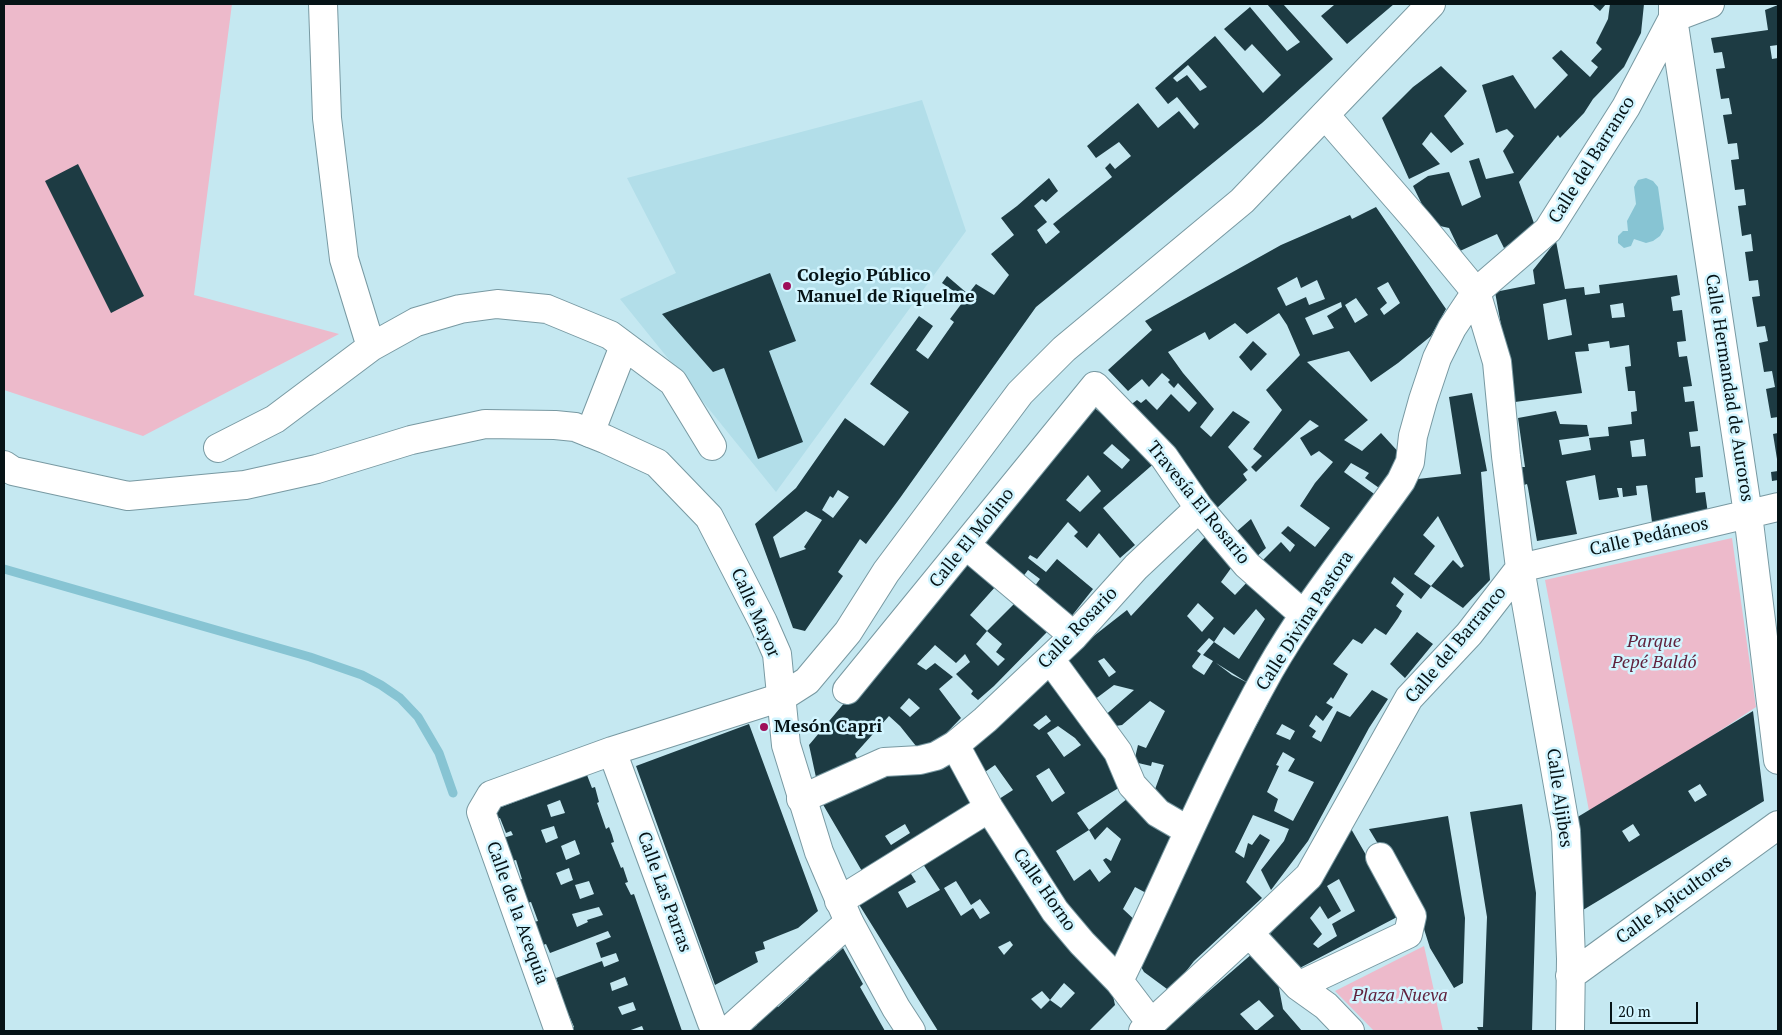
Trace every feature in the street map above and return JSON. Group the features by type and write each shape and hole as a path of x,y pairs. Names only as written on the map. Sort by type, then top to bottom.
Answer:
{"street":[{"path":"323,4 327,118 344,259 371,347"},
{"path":"612,751 782,697 807,681 848,632 886,572 1020,393 1064,349 1242,201 1430,4"},
{"path":"1673,11 1710,4"},
{"name":"Calle del Barranco","path":"1476,292 1548,230 1626,107 1673,11"},
{"name":"Calle Hermandad de Auroros","path":"1673,11 1748,514 1778,760"},
{"path":"1325,115 1476,292 1497,362 1520,568"},
{"name":"Calle Divina Pastora","path":"1119,981 1228,750 1270,670 1304,615 1401,481 1410,462 1413,436 1437,358 1452,328 1476,292"},
{"path":"218,448 275,419 371,347 416,322 460,309 497,304 547,309 610,335 673,382 712,446"},
{"path":"582,430 624,346"},
{"name":"Travesía El Rosario","path":"1095,386 1164,457 1199,508 1247,565 1304,615"},
{"name":"Calle El Molino","path":"847,690 1095,386"},
{"name":"Calle Mayor","path":"4,465 13,471 128,496 245,485 316,469 411,440 485,424 555,425 582,430 657,463 709,517 763,622 777,654 786,745 801,799 819,852 844,912 896,1008 911,1031"},
{"name":"Calle Pedáneos","path":"1520,568 1778,507"},
{"name":"Calle Rosario","path":"801,799 884,762 920,760 936,756 956,745 1074,636 1136,567 1199,508"},
{"path":"966,545 1074,636"},
{"name":"Calle del Barranco","path":"1147,1027 1309,876 1409,698 1469,634 1520,568"},
{"name":"Calle Aljibes","path":"1520,568 1566,831 1570,1031"},
{"path":"1050,659 1118,752 1132,785 1158,813 1189,831"},
{"name":"Calle Horno","path":"956,745 989,808 1055,911 1082,943 1119,981 1147,1027"},
{"name":"Calle de la Acequia","path":"559,1031 481,812 491,795 612,751"},
{"name":"Calle Las Parras","path":"612,751 712,1022 719,1031"},
{"path":"728,1031 844,912 989,808"},
{"path":"462,811 539,1031"},
{"name":"Calle Apicultores","path":"1570,976 1778,825"},
{"path":"1298,986 1408,934 1412,916 1380,857"},
{"path":"1250,933 1298,986 1326,1006 1350,1031"}],"shaded area":[{"name":"Colegio Público Manuel de Riquelme","path":"922,100 966,231 776,492 620,299 676,273 627,178"},
{"path":"1646,178 1653,181 1658,187 1664,229 1660,236 1653,241 1646,243 1634,239 1631,246 1624,248 1618,243 1618,236 1623,231 1628,231 1627,221 1636,204 1634,187 1638,180"}],"green space":[{"path":"4,4 232,4 194,295 339,334 143,436 4,390"},
{"name":"Parque Pepé Baldó","path":"1732,538 1756,707 1590,816 1545,580"},
{"name":"Plaza Nueva","path":"1424,946 1443,1031 1374,1031 1335,991"}],"building":[{"path":"1267,4 1283,4 1333,59 1262,123 1036,307 866,544 860,539 838,572 843,576 805,631 793,628 755,524 796,488 845,418 884,446 909,412 870,384 919,316 933,326 916,350 928,359 954,322 950,319 965,299 942,283 947,276 968,294 976,284 994,295 1009,275 991,254 1014,235 1001,218 1049,178 1058,191 1046,202 1042,199 1034,206 1047,222 1037,230 1046,244 1060,232 1053,224 1112,177 1105,168 1110,163 1115,169 1131,156 1119,142 1096,158 1087,146 1138,103 1158,128 1179,111 1194,129 1199,124 1177,97 1168,104 1155,88 1215,36 1263,93 1281,75 1252,44 1245,51 1224,29 1250,7 1287,51 1300,42","holes":["1188,65 1207,87 1200,91 1187,75 1177,82 1173,78","838,490 849,497 833,518 822,510 830,496 833,498","806,511 822,520 804,547 806,549 780,558 773,537"]},
{"path":"1333,4 1394,4 1347,44 1321,16"},
{"path":"1592,4 1606,4 1600,11"},
{"path":"1610,4 1644,4 1641,33 1624,67 1593,99 1584,113 1560,138 1558,135 1519,182 1535,226 1504,248 1497,234 1460,251 1449,228 1440,226 1434,229 1413,186 1428,176 1449,172 1462,206 1481,197 1469,161 1479,158 1486,179 1514,173 1503,151 1514,136 1507,129 1496,133 1482,85 1513,75 1535,109 1568,75 1552,58 1561,50 1590,77 1598,67 1591,61 1602,49 1596,43 1608,19"},
{"path":"1778,5 1778,45 1770,46 1772,59 1778,58 1778,417 1771,418 1766,389 1775,387 1772,371 1764,372 1759,343 1768,341 1765,326 1757,327 1752,297 1760,296 1758,280 1749,281 1745,252 1753,251 1751,234 1742,236 1738,206 1746,205 1744,189 1735,190 1731,160 1739,159 1737,143 1728,144 1723,115 1732,114 1729,98 1721,99 1716,69 1725,68 1722,52 1714,53 1711,38 1768,30 1765,10"},
{"path":"1441,66 1467,91 1444,116 1464,144 1451,153 1431,132 1422,144 1440,164 1409,179 1382,118 1413,87"},
{"path":"78,164 144,296 111,313 45,181"},
{"path":"1376,207 1446,309 1431,336 1371,382 1349,351 1307,362 1368,420 1344,440 1362,451 1381,433 1403,457 1382,490 1365,478 1369,473 1351,463 1344,472 1377,496 1301,600 1258,565 1281,542 1290,552 1295,545 1281,533 1288,526 1315,547 1330,528 1300,506 1315,483 1333,462 1319,451 1311,456 1300,438 1319,426 1310,420 1256,472 1251,467 1262,456 1253,449 1282,410 1266,390 1300,355 1287,325 1279,313 1247,334 1235,323 1209,340 1205,332 1168,352 1183,373 1214,409 1200,427 1211,437 1233,411 1250,422 1228,447 1248,470 1243,474 1247,480 1217,508 1129,406 1137,400 1141,403 1146,399 1157,410 1171,394 1189,412 1197,403 1178,383 1174,388 1168,382 1170,380 1162,373 1149,387 1142,379 1128,391 1108,370 1152,330 1145,321 1281,245 1350,215 1352,219","holes":["1297,277 1301,288 1317,280 1325,299 1309,305 1306,297 1286,306 1277,288","1388,282 1400,303 1384,315 1380,309 1387,303 1377,288","1356,298 1368,315 1355,323 1345,305","1341,302 1342,307 1327,316 1334,328 1313,335 1305,318"]},
{"path":"1556,241 1565,289 1584,287 1585,295 1600,293 1599,285 1677,275 1680,295 1671,297 1673,311 1682,310 1686,341 1677,342 1679,357 1687,356 1692,386 1683,387 1685,402 1694,401 1698,431 1689,432 1691,447 1700,446 1703,477 1695,478 1696,493 1705,492 1708,514 1652,522 1647,485 1636,486 1637,495 1623,497 1622,488 1617,488 1619,497 1599,500 1595,475 1566,481 1577,534 1537,541 1528,488 1527,484 1524,485 1521,467 1525,467 1518,418 1556,411 1560,424 1587,425 1589,436 1559,440 1562,455 1591,450 1589,438 1609,436 1608,427 1632,424 1631,412 1637,411 1635,391 1628,391 1625,367 1631,366 1629,345 1610,348 1609,341 1588,344 1589,351 1575,352 1582,393 1515,402 1495,292 1535,284 1533,270","holes":["1566,299 1572,335 1548,340 1543,304","1623,303 1625,317 1612,318 1610,305","1644,439 1646,456 1632,457 1630,441"]},
{"path":"770,273 796,341 769,351 803,442 758,459 724,368 713,372 662,314"},
{"path":"1253,341 1267,354 1251,371 1239,357"},
{"path":"1472,393 1487,471 1481,472 1490,580 1463,608 1431,586 1421,599 1394,577 1391,583 1404,594 1396,606 1402,611 1386,635 1375,628 1362,644 1353,639 1333,664 1348,674 1333,699 1331,697 1326,703 1333,707 1323,721 1316,715 1309,726 1316,731 1312,737 1321,742 1337,711 1350,717 1372,690 1388,699 1369,728 1308,841 1271,890 1261,870 1284,841 1289,829 1253,815 1235,852 1244,858 1248,843 1252,845 1260,834 1270,840 1246,882 1262,898 1194,961 1174,987 1167,989 1144,972 1137,960 1300,642 1418,479 1461,474 1449,397","holes":["1438,516 1464,566 1461,568 1453,560 1431,586 1414,574 1435,546 1423,535","1282,724 1295,731 1290,740 1276,734","1283,752 1295,759 1288,771 1314,782 1293,821 1274,811 1278,799 1267,792 1279,766 1276,765"]},
{"path":"1091,405 1158,460 1103,508 1135,545 1120,558 1099,533 1087,548 1074,536 1078,532 1068,522 1037,559 1030,555 1028,558 1046,572 1057,559 1093,589 1067,622 1031,591 1040,579 1028,570 1019,582 975,547","holes":["1112,444 1130,460 1122,469 1103,453","1088,475 1101,491 1080,512 1066,500"]},
{"path":"1778,433 1778,459 1777,459 1773,434"},
{"path":"1778,471 1778,480 1772,481 1771,472"},
{"path":"1251,519 1266,548 1253,560 1235,533"},
{"path":"1205,537 1234,564 1221,582 1235,595 1250,579 1291,616 1183,817 1151,800 1164,765 1152,762 1151,766 1134,762 1138,745 1146,748 1165,711 1150,701 1122,725 1109,727 1102,718 1134,690 1114,685 1090,703 1058,664 1127,610 1131,616","holes":["1198,603 1214,618 1202,632 1187,616","1256,609 1265,619 1239,659 1214,642 1224,627 1234,635","1209,638 1214,642 1203,655 1213,661 1204,675 1192,666 1201,654 1197,651","1104,658 1116,672 1109,677 1098,661","1216,663 1248,683 1232,675"]},
{"path":"966,558 996,586 970,615 987,631 1016,602 1047,632 978,700 971,694 973,691 956,674 970,662 965,654 956,663 935,645 917,664 926,670 935,663 953,677 939,689 961,718 924,756 900,726 889,716 855,754 858,760 817,782 809,745","holes":["987,631 1002,644 996,652 1005,659 998,666 976,644","909,698 920,708 910,717 900,708"]},
{"path":"1417,632 1433,644 1405,678 1390,664"},
{"path":"1049,671 1071,698 1122,786 1077,813 1089,830 1128,798 1177,831 1148,894 1135,887 1123,909 1138,923 1128,946 1110,960 1057,895 999,799 1013,790 995,765 982,774 967,748","holes":["1046,715 1051,721 1039,730 1033,725","1058,726 1075,738 1081,745 1064,757 1047,733","1049,768 1065,793 1052,802 1036,776","1107,827 1121,839 1111,861 1106,858 1103,860 1111,872 1099,882 1090,869 1074,881 1056,851 1089,830 1095,840"]},
{"path":"1753,711 1764,801 1583,910 1571,821","holes":["1700,784 1707,795 1695,802 1688,791","1633,824 1640,835 1629,842 1622,831"]},
{"path":"749,724 818,911 798,928 763,942 765,949 755,952 758,962 715,985 636,766"},
{"path":"952,753 977,809 866,878 818,796","holes":["905,824 910,833 891,845 885,836"]},
{"path":"587,775 592,788 595,787 599,802 597,803 606,829 609,827 614,842 611,843 628,882 625,883 631,895 634,894 682,1031 644,1031 642,1026 628,1031 571,1031 570,1029 574,1027 567,1011 564,1011 556,988 559,987 556,978 602,961 604,967 619,961 616,953 601,958 596,943 611,937 608,931 550,953 546,944 543,945 534,922 538,921 531,902 527,903 519,880 522,879 516,860 512,861 503,838 513,835 511,831 506,833 500,818 496,819 494,813 496,809","holes":["560,800 565,813 551,817 547,805","554,826 558,838 546,843 541,830","575,840 580,854 566,860 561,846","569,868 573,880 561,885 556,873","589,881 594,894 580,899 575,885","599,907 603,915 587,920 588,922 577,927 572,914","625,977 628,985 612,991 610,983","633,1002 636,1010 622,1015 618,1007"]},
{"path":"1522,804 1536,893 1532,1031 1479,1031 1477,1027 1483,1027 1487,917 1470,812"},
{"path":"1448,816 1465,918 1463,983 1454,988 1430,948 1418,910 1369,829"},
{"path":"981,819 1112,991 1115,1005 1089,1031 938,1031 855,898 906,866 916,882 898,892 907,908 940,890 919,858","holes":["956,881 971,905 980,899 990,913 980,919 973,908 961,916 944,888","1010,941 1013,945 1004,955 998,947","1064,983 1075,993 1061,1008 1050,1000","1042,991 1050,1000 1041,1009 1031,999"]},
{"path":"1350,827 1399,916 1296,970 1269,935 1309,890","holes":["1339,879 1355,911 1332,924 1337,936 1318,948 1313,944 1322,934 1310,918 1320,906 1328,919 1341,911 1327,886"]},
{"path":"843,948 863,984 860,987 885,1031 750,1031 757,1025 754,1022 775,1004 778,1007 809,979 806,976 826,958 829,961"},
{"path":"1253,953 1278,983 1283,1009 1302,1031 1256,1031 1163,1031","holes":["1259,1000 1274,1016 1256,1031 1240,1014"]}],"waterway":[{"path":"4,569 310,657 362,675 400,698 418,717 439,753 453,793"}],"place":[{"name":"Colegio Público Manuel de Riquelme","path":"787,286"},
{"name":"Mesón Capri","path":"764,727"}]}
